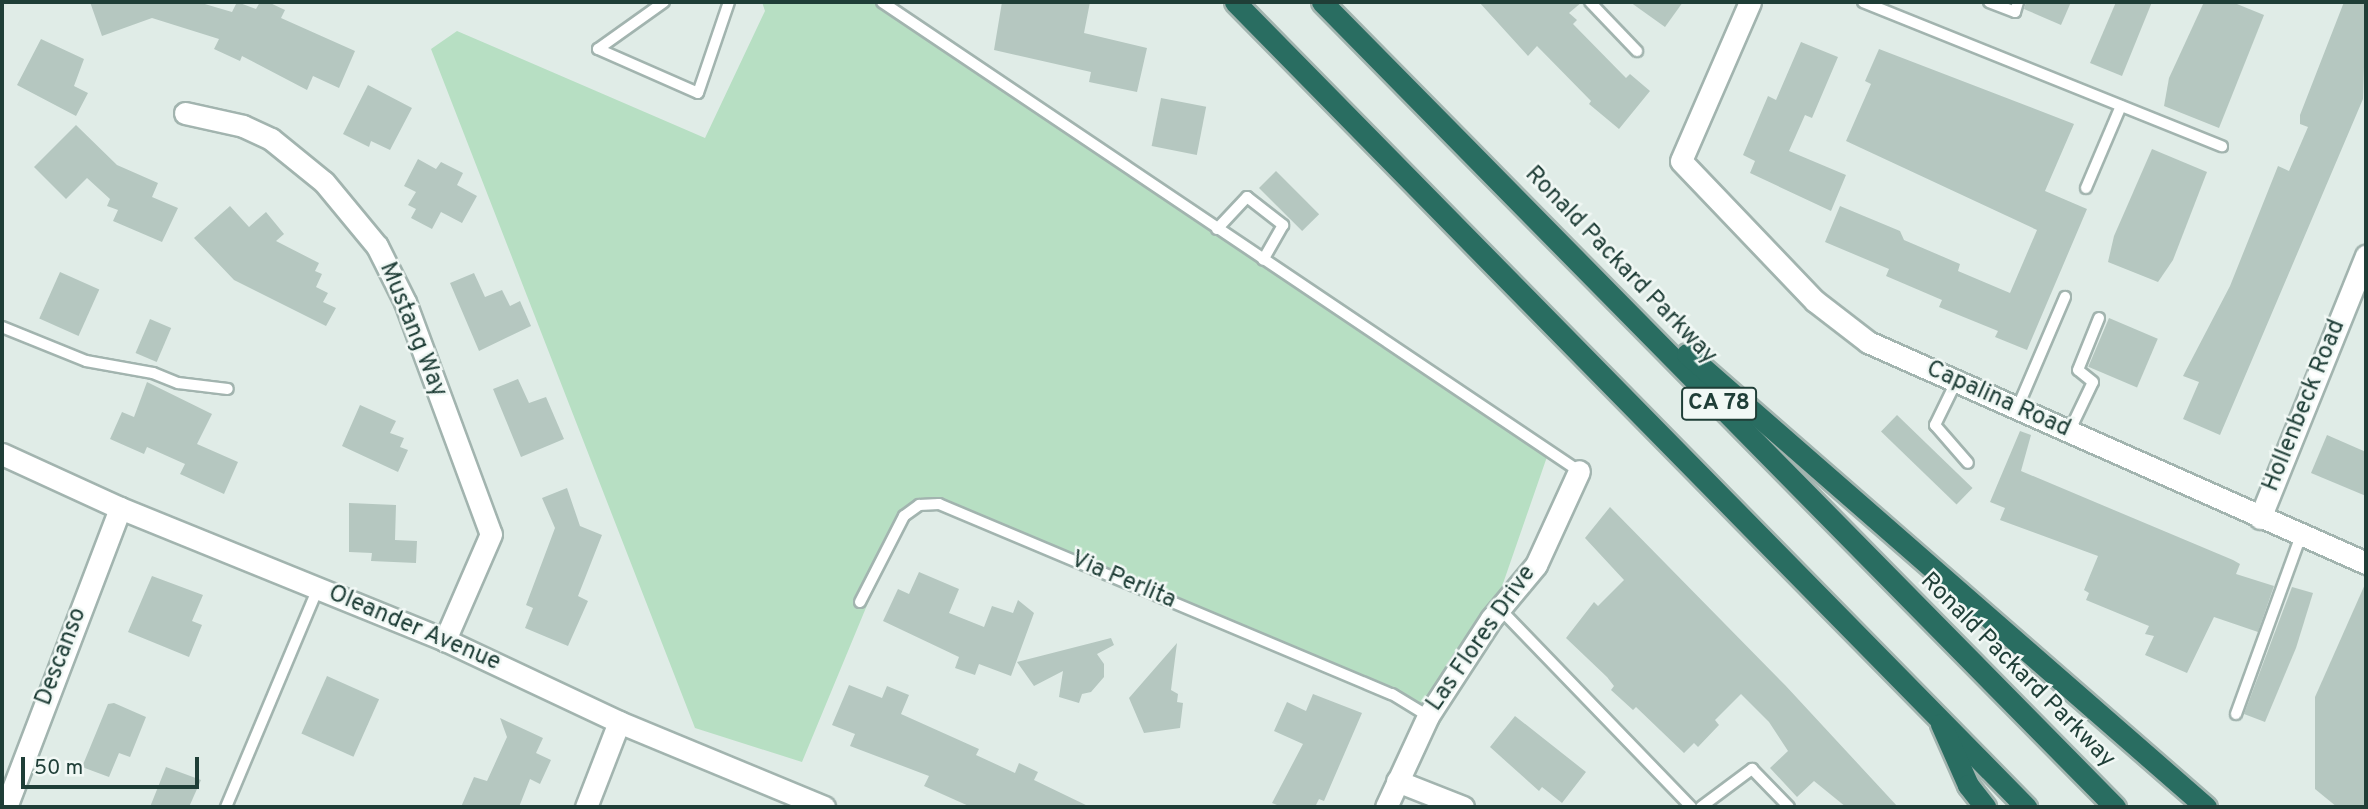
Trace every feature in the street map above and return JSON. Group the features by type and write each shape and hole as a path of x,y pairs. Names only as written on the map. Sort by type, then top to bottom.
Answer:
{"highway":[{"name":"CA 78","path":"1235,2 1934,710 2026,807"},
{"name":"Ronald Packard Parkway","path":"1322,2 2115,807"},
{"path":"1570,251 2206,807"},
{"path":"1934,710 1968,786 1986,807"}],"street":[{"name":"Capalina Road","path":"1750,2 1681,161 1815,301 1868,342 2366,563"},
{"name":"Mustang Way","path":"185,113 243,126 271,139 324,182 377,246 405,302 491,534 445,640"},
{"name":"Hollenbeck Road","path":"2260,518 2360,287 2366,256"},
{"name":"Oleander Avenue","path":"2,454 120,508 445,640 619,722 824,807"},
{"name":"Las Flores Drive","path":"1387,807 1428,716 1501,610 1536,565 1579,471"},
{"name":"Descanso","path":"6,807 120,508"},
{"path":"586,807 619,722"},
{"path":"1397,781 1463,807"}],"lane":[{"path":"664,2 598,50 698,93 729,2"},
{"path":"883,2 1579,471"},
{"path":"1590,2 1637,51"},
{"path":"1863,2 2222,146"},
{"path":"1989,2 2015,12 2018,2"},
{"path":"2086,188 2121,106"},
{"path":"1217,229 1247,197 1283,225 1263,260"},
{"path":"2017,409 2066,297"},
{"path":"2069,432 2093,382 2078,370 2099,318"},
{"path":"2,327 86,362 153,373 178,383 228,389"},
{"path":"1956,382 1935,425 1968,463"},
{"name":"Via Perlita","path":"860,602 904,516 919,505 939,504 1392,694 1428,716"},
{"path":"2236,714 2301,535"},
{"path":"226,807 318,588"},
{"path":"1501,610 1691,807"},
{"path":"1701,807 1752,769 1789,807"}],"green space":[{"path":"762,2 884,2 1549,451 1481,647 1435,733 1392,694 939,504 904,516 802,762 695,728 431,49 457,31 705,138 765,11"}],"building":[{"path":"90,2 198,2 232,12 237,2 256,9 260,2 268,2 285,10 281,18 355,51 339,88 313,76 307,90 242,56 240,61 214,49 219,39 152,18 102,36"},
{"path":"1002,2 1090,2 1084,33 1147,48 1137,92 1089,82 1091,72 994,50"},
{"path":"1479,2 1582,2 1569,13 1577,20 1573,24 1626,78 1630,74 1650,91 1619,129 1589,104 1591,101 1537,46 1528,56"},
{"path":"1630,2 1683,2 1665,27"},
{"path":"2026,2 2071,2 2061,25 2024,9"},
{"path":"2116,2 2152,2 2122,76 2090,63"},
{"path":"2204,2 2232,2 2264,15 2219,128 2164,106 2169,78"},
{"path":"2344,2 2366,2 2363,99 2220,435 2183,419 2199,382 2183,376 2230,286 2278,166 2289,171 2308,127 2300,124 2300,115"},
{"path":"41,39 84,59 74,86 88,93 76,116 17,85"},
{"path":"1801,42 1838,57 1812,118 1805,115 1789,151 1846,175 1831,211 1750,173 1755,161 1743,155 1768,96 1776,100"},
{"path":"1879,49 2074,124 2045,191 2087,209 2027,350 1995,337 1998,331 1939,307 1942,300 1886,276 1889,269 1825,242 1840,206 1900,231 1904,240 1960,264 1958,271 2010,293 2037,230 1846,141 1871,84 1865,81"},
{"path":"368,85 412,108 390,150 371,141 369,147 343,134"},
{"path":"1161,98 1206,107 1197,155 1152,146"},
{"path":"76,125 117,165 158,183 152,197 178,208 162,242 113,221 118,210 107,206 110,199 87,178 66,199 34,167"},
{"path":"2152,149 2207,172 2173,260 2158,282 2108,262 2114,236"},
{"path":"418,159 436,169 441,162 463,173 457,185 477,196 462,223 441,212 432,229 411,218 416,209 408,205 416,192 404,186"},
{"path":"1276,171 1319,214 1302,231 1259,188"},
{"path":"230,206 249,227 266,212 284,234 276,241 319,263 315,271 322,274 316,287 328,293 323,302 336,308 326,326 234,280 194,238"},
{"path":"60,272 99,289 79,336 39,319"},
{"path":"474,273 485,297 502,290 510,306 520,301 531,326 479,351 450,283"},
{"path":"2109,318 2158,339 2137,387 2088,367"},
{"path":"150,319 171,328 157,362 136,353"},
{"path":"518,379 529,403 546,397 564,439 521,457 493,389"},
{"path":"147,382 212,414 197,444 238,462 224,494 180,474 185,464 147,447 144,454 110,439 122,412 134,417"},
{"path":"360,405 396,421 390,433 404,438 400,447 408,450 398,472 342,446"},
{"path":"1897,415 1973,488 1957,504 1881,432"},
{"path":"2020,431 2031,435 2021,471 2233,560 2240,564 2236,574 2274,586 2258,632 2214,617 2187,673 2145,655 2154,636 2145,634 2149,626 2086,600 2089,593 2084,590 2098,556 2000,520 2005,508 1990,502"},
{"path":"2327,435 2366,452 2366,496 2311,473"},
{"path":"567,488 580,526 602,535 578,596 588,601 568,646 525,628 533,608 526,605 555,528 542,498"},
{"path":"349,503 396,505 395,540 417,541 416,563 371,561 372,553 349,552"},
{"path":"1610,507 1785,685 1898,807 1846,807 1814,781 1797,797 1770,768 1788,751 1769,722 1741,694 1715,720 1719,725 1698,747 1694,743 1684,753 1636,707 1633,710 1611,690 1614,686 1607,677 1566,638 1594,602 1598,606 1624,580 1585,538"},
{"path":"919,572 959,589 949,613 984,627 992,606 1013,613 1018,600 1034,613 1011,676 979,664 975,675 955,668 959,657 883,621 898,589 909,594"},
{"path":"152,576 203,595 192,621 202,625 189,657 128,632"},
{"path":"2366,582 2366,807 2337,807 2315,789 2315,697"},
{"path":"2292,587 2313,593 2296,648 2265,722 2244,714"},
{"path":"1111,638 1114,645 1097,654 1104,664 1104,677 1091,692 1082,694 1079,703 1059,697 1063,671 1034,686 1017,662"},
{"path":"1177,643 1171,690 1178,694 1177,702 1183,703 1180,728 1144,733 1129,698"},
{"path":"327,676 379,699 353,757 301,734"},
{"path":"849,685 882,698 887,686 909,695 901,714 979,749 976,755 1015,773 1019,763 1038,772 1034,780 1090,807 971,807 924,786 929,776 850,746 855,734 832,725"},
{"path":"1313,694 1362,713 1324,801 1319,799 1315,807 1282,807 1272,803 1303,744 1274,731 1287,702 1306,711"},
{"path":"114,703 146,717 130,757 119,753 109,777 82,767 108,704"},
{"path":"1515,716 1586,772 1562,803 1542,787 1539,791 1490,747"},
{"path":"500,718 543,738 536,753 551,760 540,784 530,779 519,807 461,807 474,777 487,781 507,737"},
{"path":"166,767 201,780 189,807 150,807"}]}
